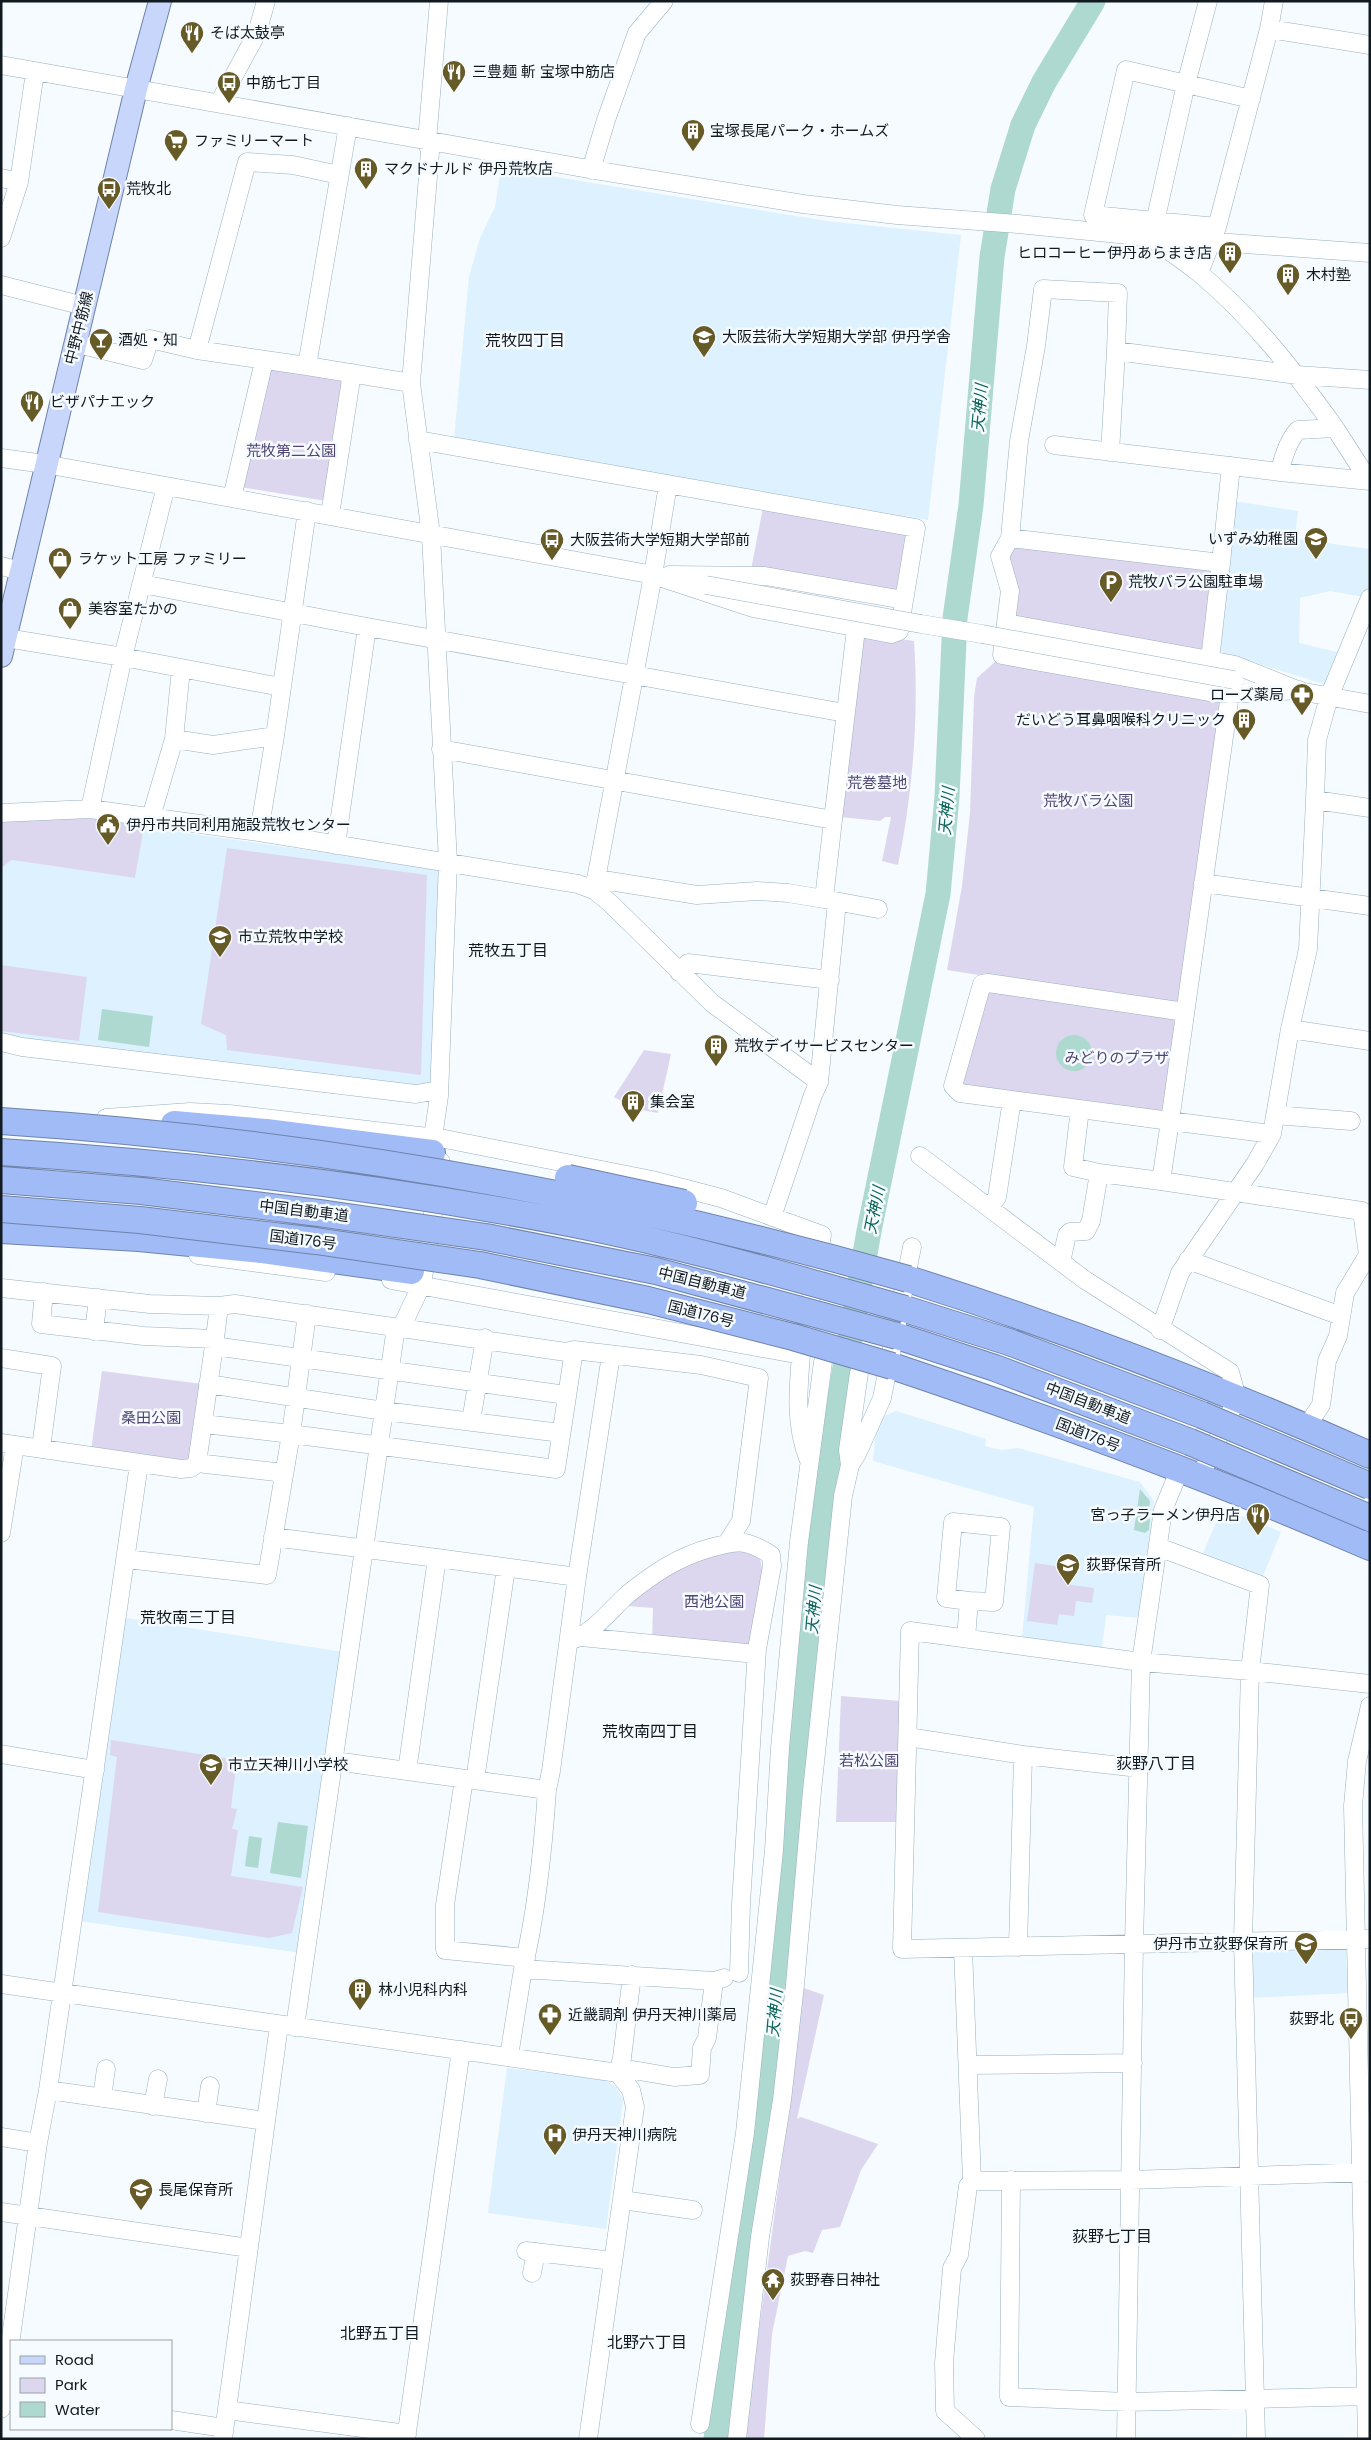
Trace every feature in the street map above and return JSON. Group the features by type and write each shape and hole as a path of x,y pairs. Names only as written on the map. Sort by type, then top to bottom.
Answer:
{"highway":[{"path":"1,1108 266,1132 437,1143 682,1203 727,1217 832,1257"},
{"path":"1,1121 156,1134 318,1154 495,1181 664,1216 832,1257 908,1278 1025,1316 1307,1426 1370,1455"},
{"name":"中国自動車道","path":"1,1152 234,1172 490,1208 662,1244 806,1280 1009,1342 1202,1416 1370,1486"},
{"name":"中国自動車道","path":"1,1180 151,1193 319,1213 486,1237 656,1272 897,1336 995,1368 1190,1442 1370,1518"},
{"name":"国道176号","path":"1,1209 160,1222 316,1241 480,1265 648,1300 797,1346 892,1366 1016,1408 1190,1473 1370,1547"},
{"path":"1,1230 139,1238 261,1250 417,1278 478,1282 696,1324 797,1346"}],"main road":[{"name":"中野中筋線","path":"3,647 11,569 46,464 136,89 160,1"}],"street":[{"path":"220,103 257,33 266,1"},
{"path":"172,2420 224,2433 266,2121 287,2026 335,1761 364,1547 398,1328 417,1278 437,1143 448,862 431,534 411,383 430,152 427,141 439,1"},
{"path":"591,170 606,120 638,33 664,1"},
{"path":"1152,229 1186,84 1208,1"},
{"path":"1199,273 1215,234 1269,29 1274,1"},
{"path":"1269,29 1370,44"},
{"path":"1,65 591,170 803,204 973,221 1152,229 1215,234 1370,253"},
{"path":"1251,99 1126,70 1093,215 1152,229 1238,310 1297,375 1335,428 1367,481"},
{"path":"1,238 18,182 35,72"},
{"path":"307,366 348,126"},
{"path":"197,350 247,162 293,165 339,174"},
{"path":"1,178 18,182"},
{"path":"1,285 84,306"},
{"path":"1110,452 1118,293 1043,289 1036,346 1019,441 1010,538 1000,556 1010,591 1002,654 1209,692 1232,687"},
{"path":"74,344 143,360 150,339 197,350 411,383"},
{"path":"1116,351 1297,375 1370,380"},
{"path":"232,498 264,361"},
{"path":"330,516 352,373"},
{"path":"1280,472 1282,460 1292,437 1298,430 1335,428"},
{"path":"418,440 916,528 899,632 891,634 753,608 653,575"},
{"path":"1054,445 1367,481"},
{"path":"1,458 46,464 982,634 1232,687 1299,690"},
{"path":"1210,660 1231,466"},
{"path":"595,885 668,485"},
{"path":"90,809 123,657 166,486"},
{"path":"260,832 307,511"},
{"path":"1010,538 1221,563"},
{"path":"653,575 765,576 904,600"},
{"path":"142,584 367,627 845,713"},
{"path":"1160,1330 1173,1289 1188,1260 1272,1134 1290,1029 1308,949 1317,740 1328,697 1370,598"},
{"path":"1006,623 1235,665 1299,690 1370,704"},
{"path":"336,845 367,627"},
{"path":"772,1217 813,1094 819,1082 830,980 833,820 856,628"},
{"path":"3,647 123,657 281,687"},
{"path":"151,817 174,740 182,669"},
{"path":"1161,1181 1232,687"},
{"path":"174,740 213,745 275,736"},
{"path":"441,750 833,820"},
{"path":"1315,800 1370,808"},
{"path":"1,813 90,809 260,832 578,884 697,895 757,891 788,893 878,909"},
{"path":"1203,883 1311,896 1370,906"},
{"path":"595,885 610,903 712,1003 819,1082"},
{"path":"679,972 688,963 830,980"},
{"path":"1185,1012 988,983 982,984 953,1086 960,1092 1012,1100 1272,1134"},
{"path":"1290,1029 1370,1041"},
{"path":"1,1042 32,1048 416,1094 439,1090"},
{"path":"990,1207 997,1198 1012,1100"},
{"path":"1080,1109 1073,1167 1099,1173 1362,1211 1368,1255 1345,1293 1338,1336 1327,1361 1321,1405 1307,1426"},
{"path":"1275,1115 1351,1121"},
{"path":"437,1143 652,1180 721,1198 822,1234 797,1346 797,1403 803,1444 810,1463"},
{"path":"920,1156 1061,1262 1160,1330 1230,1372 1237,1398 1190,1473 1163,1510 1141,1662 1134,1944 1126,2439"},
{"path":"1061,1262 1067,1235 1070,1232 1086,1231 1091,1221 1099,1173"},
{"path":"850,1465 858,1454 882,1398 912,1247"},
{"path":"1188,1260 1341,1316"},
{"path":"1,1288 150,1304 219,1306 235,1304 398,1328 485,1338 566,1352 574,1350 701,1365 759,1378 741,1521 727,1543"},
{"path":"44,1292 41,1324 214,1342 302,1357 566,1395"},
{"path":"94,1331 98,1298"},
{"path":"1,1533 8,1444 182,1469 191,1468 197,1463 204,1424 219,1306"},
{"path":"126,1559 267,1575 297,1398 307,1314"},
{"path":"471,1421 485,1338"},
{"path":"204,1424 556,1469 574,1350"},
{"path":"509,2056 544,1834 547,1790 575,1639 577,1577 611,1355"},
{"path":"1,1358 52,1366 41,1448"},
{"path":"700,2424 745,2133 774,1850 780,1748 798,1542 823,1362"},
{"path":"737,2439 760,2237 783,2090 798,1961 828,1634 843,1496 850,1465 848,1450 859,1373"},
{"path":"208,1384 384,1411 561,1433"},
{"path":"197,1463 284,1473"},
{"path":"10,2340 139,1464"},
{"path":"953,1522 1001,1527 994,1602 969,1601 946,1598 953,1522"},
{"path":"273,1537 364,1547 577,1577"},
{"path":"575,1639 657,1571 690,1554 727,1543 751,1542 771,1555"},
{"path":"771,1555 798,1542"},
{"path":"1158,1547 1260,1585 1250,1671 1243,1941 1256,2439"},
{"path":"739,1974 741,1904 756,1654 772,1566 771,1555"},
{"path":"406,1771 437,1558"},
{"path":"506,1568 470,1779 445,1905 446,1950 524,1964 632,1975 714,1981 739,1974 761,1976"},
{"path":"966,1638 969,1601"},
{"path":"1363,1939 902,1950 910,1631 1141,1662 1370,1684"},
{"path":"575,1639 756,1654"},
{"path":"1367,2439 1363,1939 1354,1785 1362,1733 1370,1706"},
{"path":"908,1737 1023,1755 1139,1768"},
{"path":"1,1754 95,1770"},
{"path":"1018,1946 1023,1755"},
{"path":"335,1761 547,1790"},
{"path":"963,1948 972,2181 968,2186 959,2255 952,2268 944,2363 945,2410 976,2439"},
{"path":"618,2073 622,2058 632,1975"},
{"path":"1,1984 618,2073 633,2070 674,2077 700,2075 702,2048 707,2038 714,1981"},
{"path":"227,2410 407,2436 461,2050"},
{"path":"968,2065 1133,2063"},
{"path":"102,2098 106,2069"},
{"path":"588,2439 635,2106 631,2090 618,2073"},
{"path":"153,2106 158,2079"},
{"path":"206,2113 210,2086"},
{"path":"48,2090 266,2121"},
{"path":"1,2137 38,2142"},
{"path":"972,2181 1130,2180 1365,2172"},
{"path":"1011,2180 1009,2397 1127,2402 1368,2396"},
{"path":"622,2200 693,2210"},
{"path":"1,2212 249,2248"},
{"path":"532,2273 531,2251 613,2261"},
{"path":"4,2402 10,2343"}],"shaded area":[{"name":"大阪芸術大学短期大学部 伊丹学舎","path":"501,168 827,221 961,235 928,520 454,439 469,277 480,238 495,207"},
{"path":"1233,501 1298,511 1295,537 1297,539 1370,549 1370,584 1364,597 1330,591 1300,598 1299,643 1341,653 1327,685 1253,662 1224,656 1217,650"},
{"name":"市立荒牧中学校","path":"144,827 434,868 442,875 435,1087 411,1092 1,1037 1,868 12,860 135,878"},
{"path":"896,1411 986,1439 985,1446 1001,1450 1018,1448 1140,1482 1154,1501 1140,1618 1106,1615 1102,1649 1022,1638 1034,1507 873,1461 875,1439 880,1418"},
{"path":"1222,1508 1281,1532 1261,1581 1202,1556"},
{"name":"市立天神川小学校","path":"120,1617 343,1652 301,1953 79,1921"},
{"path":"1340,1946 1346,1951 1348,1993 1248,1998 1247,1953 1254,1948"},
{"name":"伊丹天神川病院","path":"507,2068 605,2080 616,2087 623,2100 606,2229 488,2213"}],"green space":[{"name":"荒牧第二公園","path":"272,367 340,380 345,384 326,501 240,487 267,369"},
{"path":"763,507 908,533 897,596 751,570"},
{"name":"荒牧バラ公園駐車場","path":"1012,544 1214,570 1206,648 1201,653 1017,621 1010,614 1007,547"},
{"name":"荒巻墓地","path":"863,634 914,641 916,697 914,753 908,809 898,865 882,861 891,817 885,817 880,821 840,817"},
{"name":"荒牧バラ公園","path":"997,660 1218,700 1221,705 1178,1003 1173,1006 947,970 962,886 970,813 974,697 977,678"},
{"path":"86,815 144,827 135,878 12,860 1,868 1,821"},
{"path":"227,848 427,875 421,1075 227,1050 226,1035 201,1024"},
{"path":"1,965 87,977 79,1041 1,1031"},
{"name":"みどりのプラザ","path":"985,991 1177,1015 1166,1111 1160,1115 965,1087 960,1080"},
{"path":"644,1050 671,1054 658,1113 636,1109 614,1097"},
{"name":"桑田公園","path":"102,1371 202,1384 190,1459 184,1463 91,1450"},
{"name":"西池公園","path":"745,1547 760,1558 763,1575 752,1652 652,1642 653,1608 627,1606 677,1565"},
{"path":"1035,1563 1067,1568 1065,1584 1094,1588 1092,1603 1076,1601 1074,1616 1059,1614 1057,1625 1027,1621"},
{"name":"若松公園","path":"841,1696 901,1701 898,1822 836,1822"},
{"path":"111,1740 237,1760 231,1808 237,1809 232,1829 238,1830 231,1876 303,1887 292,1933 269,1938 98,1912 117,1757 110,1755"},
{"name":"荻野春日神社","path":"795,1985 824,1995 797,2119 801,2117 878,2144 861,2170 840,2227 822,2230 813,2253 805,2251 788,2256 772,2334 764,2439 744,2439 784,2145"}],"water":[{"path":"102,1009 153,1016 149,1047 98,1040"},
{"path":"1074,1035 1086,1041 1092,1053 1086,1065 1074,1071 1062,1065 1056,1053 1062,1041"},
{"path":"1140,1489 1150,1501 1149,1510 1142,1509 1141,1519 1150,1519 1149,1530 1145,1533 1134,1530"},
{"path":"278,1822 308,1826 301,1878 270,1873"},
{"path":"249,1836 262,1838 258,1868 245,1866"}],"waterway":[{"name":"天神川","path":"716,2439 733,2307 755,2180 766,2097 824,1487 869,1231 938,894 947,797 955,618 971,505 992,257 1003,189 1023,125 1044,82 1093,1"}],"place":[{"name":"そば太鼓亭","path":"192,54"},
{"name":"三豊麺 斬 宝塚中筋店","path":"454,93"},
{"name":"中筋七丁目","path":"229,104"},
{"name":"宝塚長尾パーク・ホームズ","path":"693,152"},
{"name":"ファミリーマート","path":"176,162"},
{"name":"マクドナルド 伊丹荒牧店","path":"366,190"},
{"name":"荒牧北","path":"109,210"},
{"name":"ヒロコーヒー伊丹あらまき店","path":"1230,274"},
{"name":"木村塾","path":"1288,296"},
{"name":"大阪芸術大学短期大学部 伊丹学舎","path":"704,358"},
{"name":"酒処・知","path":"101,361"},
{"name":"ビザパナエック","path":"32,423"},
{"name":"いずみ幼稚園","path":"1316,560"},
{"name":"大阪芸術大学短期大学部前","path":"552,561"},
{"name":"ラケット工房 ファミリー","path":"60,580"},
{"name":"荒牧バラ公園駐車場","path":"1111,603"},
{"name":"美容室たかの","path":"70,630"},
{"name":"ローズ薬局","path":"1302,716"},
{"name":"だいどう耳鼻咽喉科クリニック","path":"1244,741"},
{"name":"伊丹市共同利用施設荒牧センター","path":"108,846"},
{"name":"市立荒牧中学校","path":"220,958"},
{"name":"荒牧デイサービスセンター","path":"716,1067"},
{"name":"集会室","path":"633,1123"},
{"name":"宮っ子ラーメン伊丹店","path":"1258,1536"},
{"name":"荻野保育所","path":"1068,1586"},
{"name":"市立天神川小学校","path":"211,1786"},
{"name":"伊丹市立荻野保育所","path":"1306,1965"},
{"name":"林小児科内科","path":"360,2011"},
{"name":"近畿調剤 伊丹天神川薬局","path":"550,2036"},
{"name":"荻野北","path":"1351,2040"},
{"name":"伊丹天神川病院","path":"555,2156"},
{"name":"長尾保育所","path":"141,2211"},
{"name":"荻野春日神社","path":"773,2301"}],"district":[{"name":"荒牧四丁目","path":"525,340"},
{"name":"荒牧五丁目","path":"508,950"},
{"name":"荒牧南三丁目","path":"188,1617"},
{"name":"荒牧南四丁目","path":"650,1731"},
{"name":"荻野八丁目","path":"1156,1763"},
{"name":"荻野七丁目","path":"1112,2236"},
{"name":"北野五丁目","path":"380,2333"},
{"name":"北野六丁目","path":"647,2342"}]}
